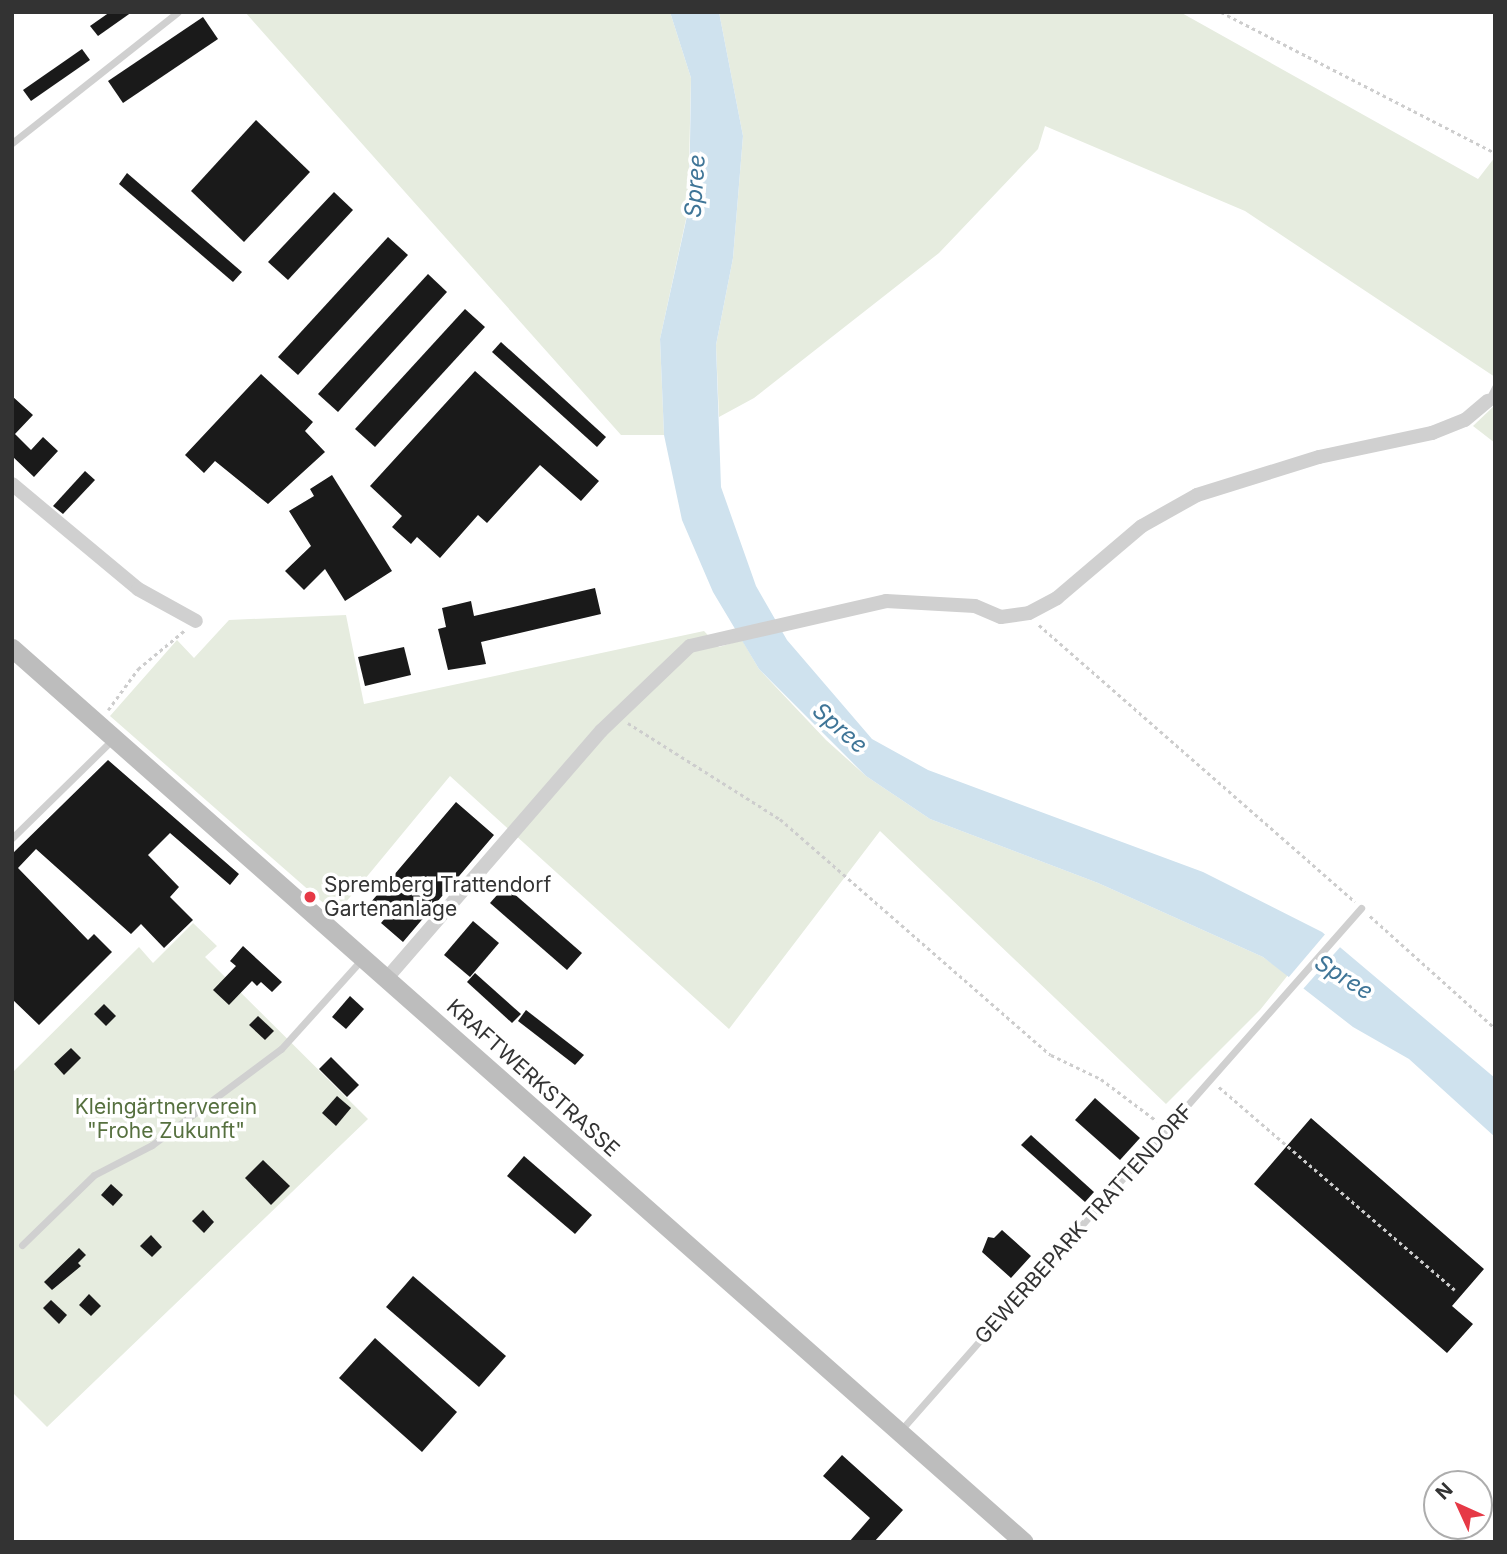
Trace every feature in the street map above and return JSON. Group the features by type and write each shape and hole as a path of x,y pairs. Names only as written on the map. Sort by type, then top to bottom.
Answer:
{"main road":[{"name":"KRAFTWERKSTRASSE","path":"12,648 1024,1542"}],"street":[{"path":"387,978 617,716 677,657 715,638 807,616 897,600 975,606 1001,617 1029,613 1056,598 1142,526 1197,495 1319,457 1432,433 1465,420 1488,401"},
{"path":"12,484 138,589 196,621"}],"lane":[{"path":"12,143 178,12"},
{"path":"1488,401 1495,387"},
{"path":"12,838 113,738"},
{"name":"GEWERBEPARK TRATTENDORF","path":"900,1432 1361,908"},
{"path":"22,1245 94,1175 152,1145 281,1049 363,958"}],"path":[{"path":"1221,12 1495,153"},
{"path":"1029,613 1046,634 1495,1028"},
{"path":"98,724 138,669 196,621"},
{"path":"617,716 780,820 1051,1055 1101,1079 1168,1130"},
{"path":"1211,1080 1455,1290"}],"green space":[{"path":"245,12 670,12 691,78 688,210 660,339 664,435 621,435"},
{"path":"719,12 1180,12 1478,179 1495,157 1495,377 1245,211 1045,126 1038,149 939,253 754,398 719,417 716,345 733,258 743,136"},
{"path":"1495,405 1495,443 1473,426"},
{"path":"346,615 364,704 704,631 719,647 742,640 759,669 826,740 866,776 930,819 1098,883 1263,957 1288,975 1260,1010 1166,1104 880,831 729,1029 450,776 336,914 110,716 177,640 194,658 229,620"},
{"name":"Kleingärtnerverein \"Frohe Zukunft\"","path":"193,923 217,946 205,957 368,1119 47,1427 12,1392 12,1073 139,947 153,963"}],"water":[{"name":"Spree","path":"670,12 719,12 743,136 733,258 716,345 721,487 756,586 787,640 872,739 928,770 1203,872 1322,932 1495,1078 1495,1137 1409,1059 1353,1027 1263,957 1098,883 930,819 866,776 759,669 713,592 682,520 664,435 660,339 689,207 691,78"}],"pier":[{"path":"1327,932 1342,945 1303,989 1288,978"}],"building":[{"path":"110,12 132,12 98,36 90,26"},
{"path":"203,17 218,39 123,103 108,81"},
{"path":"82,49 90,60 31,101 23,90"},
{"path":"256,120 310,172 244,242 191,191"},
{"path":"127,173 242,272 233,282 119,184"},
{"path":"334,192 353,210 288,280 268,262"},
{"path":"388,237 408,255 298,375 278,357"},
{"path":"428,274 447,292 338,412 318,394"},
{"path":"465,309 485,327 375,447 355,429"},
{"path":"501,342 606,437 597,447 492,352"},
{"path":"475,371 599,481 581,501 540,465 487,523 478,515 440,558 417,537 411,544 392,527 402,516 370,486"},
{"path":"261,374 313,422 305,431 325,452 268,504 215,461 204,473 185,455"},
{"path":"12,396 33,415 15,434 31,450 43,437 58,451 34,477 12,456"},
{"path":"85,471 95,480 63,514 53,506"},
{"path":"332,475 392,571 345,601 325,569 304,590 285,571 311,546 289,511 314,496 310,489"},
{"path":"595,588 601,614 481,642 486,664 448,670 438,629 446,627 442,608 471,601 474,616"},
{"path":"404,647 411,675 365,686 358,657"},
{"path":"108,760 239,874 230,885 170,833 148,855 179,887 170,897 193,920 164,948 141,924 131,934 36,849 18,868 88,940 94,934 112,952 39,1025 12,999 12,854"},
{"path":"456,802 494,835 403,942 381,923 387,916 371,902"},
{"path":"505,886 582,953 567,970 490,903"},
{"path":"473,921 499,943 470,977 444,955"},
{"path":"243,946 282,982 272,992 261,982 257,986 252,981 229,1005 213,990 236,966 230,961"},
{"path":"475,973 521,1014 512,1023 467,982"},
{"path":"350,996 364,1009 346,1029 332,1017"},
{"path":"104,1004 116,1016 106,1026 94,1014"},
{"path":"526,1010 584,1055 575,1065 518,1021"},
{"path":"258,1016 274,1031 265,1040 249,1025"},
{"path":"71,1048 81,1058 64,1075 54,1064"},
{"path":"331,1057 359,1085 347,1097 319,1069"},
{"path":"337,1096 351,1108 336,1126 322,1113"},
{"path":"1095,1098 1140,1138 1120,1160 1075,1120"},
{"path":"1311,1118 1484,1269 1452,1306 1473,1324 1447,1353 1254,1184"},
{"path":"1031,1135 1094,1192 1085,1202 1021,1145"},
{"path":"524,1156 592,1215 575,1234 507,1176"},
{"path":"263,1160 290,1186 271,1205 245,1178"},
{"path":"111,1184 123,1195 113,1206 101,1195"},
{"path":"203,1210 214,1222 204,1233 192,1221"},
{"path":"1002,1230 1031,1256 1011,1278 982,1252 988,1237 994,1238"},
{"path":"151,1235 162,1247 152,1257 140,1246"},
{"path":"79,1248 86,1255 78,1263 81,1266 52,1290 44,1282"},
{"path":"413,1276 506,1356 479,1387 386,1307"},
{"path":"89,1294 101,1306 91,1316 79,1305"},
{"path":"51,1300 67,1315 59,1324 43,1308"},
{"path":"375,1338 457,1412 422,1452 339,1378"},
{"path":"842,1455 903,1510 874,1542 849,1542 870,1518 823,1476"}],"place":[{"name":"Spremberg Trattendorf Gartenanlage","path":"310,897"}]}
